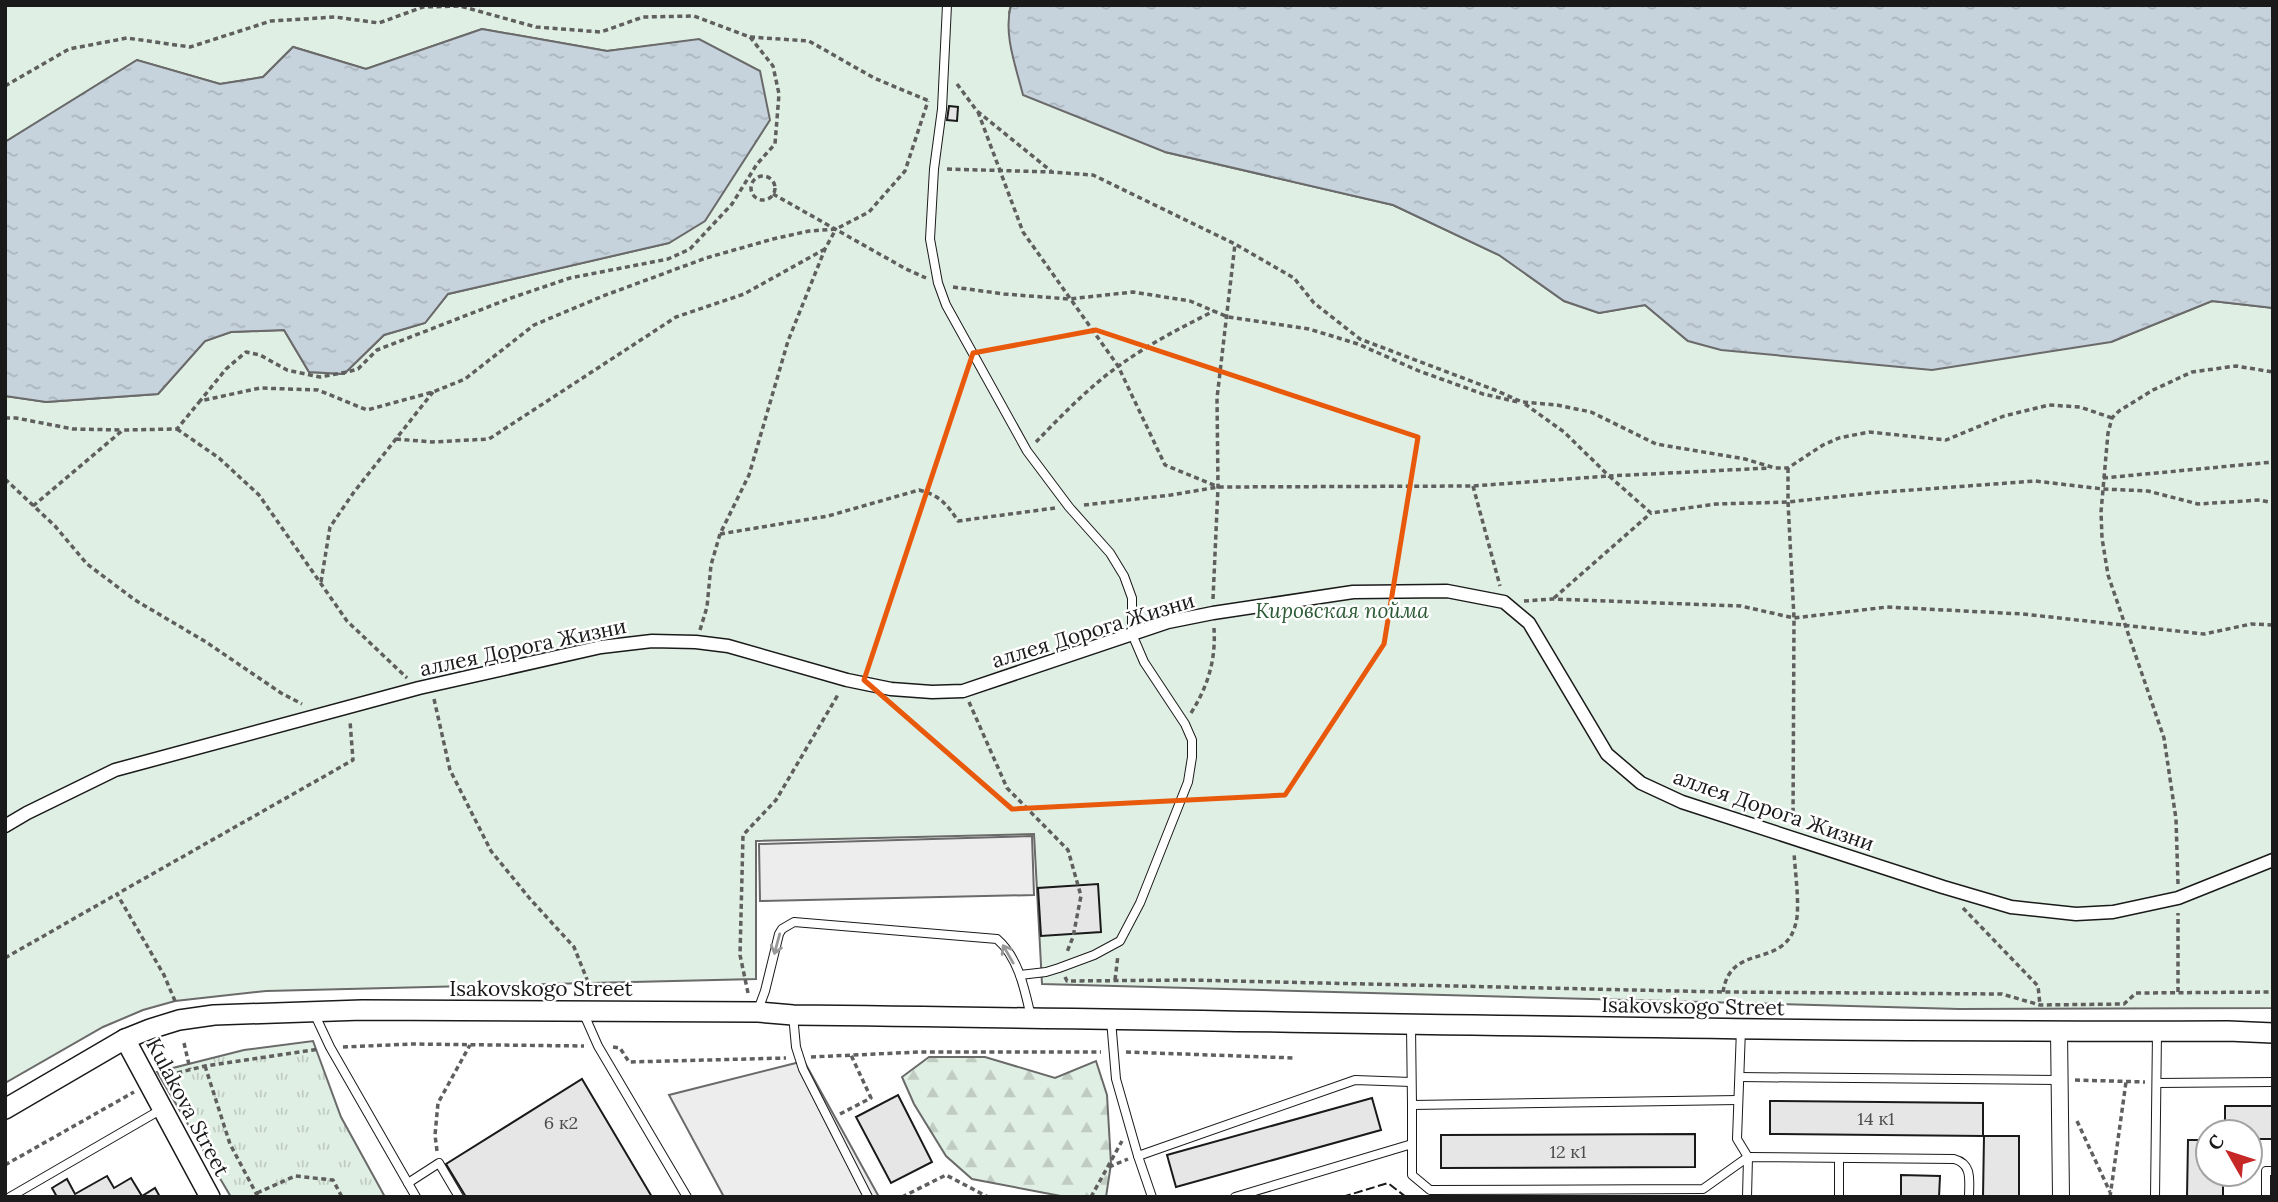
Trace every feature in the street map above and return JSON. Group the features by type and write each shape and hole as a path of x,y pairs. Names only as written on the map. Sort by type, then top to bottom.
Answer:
{"street":[{"name":"аллея Дорога Жизни","path":"5,826 115,770 425,687 601,647 652,641 696,642 728,646 847,680 891,689 963,691 1168,622 1353,592 1447,591 1504,602 1529,623 1607,754 1642,783 1682,802 1943,887 2011,907 2076,914 2113,912 2178,898 2273,860"},
{"name":"Isakovskogo Street","path":"5,1109 125,1039 163,1025 202,1017 312,1010 588,1003 793,1015 1741,1029 2273,1033"},
{"path":"2059,1031 2061,1197"},
{"name":"Kulakova Street","path":"125,1039 210,1197"}],"lane":[{"path":"947,5 942,108 934,169 930,239 938,283 946,305 1027,451 1065,507 1110,553 1124,576 1132,598 1132,634 1144,662 1185,724 1192,740 1188,782 1140,903 1120,942 1059,968 1020,975"},
{"path":"758,1012 779,934 794,922 998,939 1020,975 1031,1017"},
{"path":"588,1003 598,1046 687,1197"},
{"path":"312,1010 330,1047 416,1197"},
{"path":"793,1015 796,1047 803,1069 868,1197"},
{"path":"1111,1020 1116,1079 1152,1197"},
{"path":"1411,1023 1412,1175 1430,1190 1703,1189 1748,1157 1839,1158 1960,1160 1968,1168 1969,1197"},
{"path":"1741,1029 1737,1139 1748,1157 1747,1197"},
{"path":"2155,1197 2157,1032"},
{"path":"1740,1077 2059,1080"},
{"path":"1138,1156 1355,1080 1411,1082"},
{"path":"2158,1083 2273,1082"},
{"path":"1412,1105 1738,1100"},
{"path":"10,1197 163,1109"},
{"path":"1235,1197 1412,1144"},
{"path":"1839,1158 1839,1197"},
{"path":"408,1183 439,1163 458,1197"},
{"path":"2266,1197 2266,1171 2273,1171"}],"path":[{"path":"5,86 69,49 127,38 190,47 271,21 335,17 379,23 423,7 460,6 536,27 601,32 643,17 694,16 750,37 809,41 874,78 929,101"},
{"path":"177,429 226,369 246,352 260,355 287,370 320,377 346,372 358,369 377,350 523,294 569,278 668,259 690,249 732,204 757,164 775,144 779,94 773,66 750,37"},
{"path":"977,111 1023,232 1118,366 1165,465 1218,487"},
{"path":"934,169 1093,175 1235,244 1294,278 1314,303 1360,339 1522,402 1564,432 1651,513"},
{"path":"761,176 771,178 774,194 765,200 759,199 751,192 752,182 761,176"},
{"path":"774,194 906,269 938,283 967,290 1069,299 1133,292 1190,301 1228,317 1309,329 1358,344 1419,371 1508,401 1558,405 1591,412 1656,444 1745,459 1775,468"},
{"path":"200,401 260,388 318,390 367,410 433,392 465,379 534,325 603,296 706,258 773,239 809,231 836,229"},
{"path":"696,642 707,607 711,565 720,534 749,475 788,341 825,249 836,229"},
{"path":"1185,724 1204,693 1215,649 1213,613 1218,487 1217,398 1235,244"},
{"path":"397,439 432,442 489,439 676,317 744,293 825,249"},
{"path":"1027,451 1056,421 1118,366 1177,329 1214,311"},
{"path":"2178,992 2176,818 2164,738 2108,575 2101,512 2108,433 2112,418 2119,411 2153,390 2192,372 2236,366 2273,372"},
{"path":"320,584 330,527 433,392"},
{"path":"720,534 828,516 919,490 940,498 958,521 1218,487 1473,486 1609,476 1788,468 1823,445 1839,438 1869,432 1947,440 2004,416 2049,405 2080,407 2112,418"},
{"path":"5,418 74,429 177,429 219,458 259,495 347,621 425,687 450,770 491,851 574,947 588,1003"},
{"path":"33,506 123,430"},
{"path":"2103,478 2273,462"},
{"path":"1723,992 1724,980 1733,967 1784,946 1791,936 1797,917 1793,838 1794,618 1788,468"},
{"path":"5,479 55,526 87,564 135,600 205,642 281,693 322,715"},
{"path":"1552,599 1651,513 1716,504 1788,502 2035,481 2148,492 2198,504 2260,500 2273,503"},
{"path":"1473,486 1504,602 1552,599 1741,606 1794,618 1887,607 2023,614 2204,635 2251,624 2273,625"},
{"path":"748,993 740,956 743,835 776,800 847,680"},
{"path":"963,691 1007,788 1068,850 1081,896 1073,937 1059,968 1068,981 2002,994 2033,1005 2124,1003 2136,993 2273,992"},
{"path":"5,958 352,760 349,707"},
{"path":"1943,887 2038,986 2040,1005"},
{"path":"117,894 164,975 175,1001"},
{"path":"1115,980 1120,942"},
{"path":"184,1042 190,1069"},
{"path":"439,1163 436,1135 438,1103 470,1045"},
{"path":"169,1074 330,1047"},
{"path":"828,1119 871,1098 851,1055"},
{"path":"205,1066 230,1144 257,1195 295,1176 333,1180 342,1197"},
{"path":"2059,1080 2158,1083"},
{"path":"2110,1194 2126,1082"},
{"path":"5,1165 136,1091"},
{"path":"2077,1119 2110,1194"},
{"path":"1091,1197 1130,1127"},
{"path":"1107,1167 1138,1156"},
{"path":"902,1197 946,1175 988,1197"}],"highlighted area":[{"path":"1096,330 1418,437 1384,644 1285,795 1012,809 864,680 973,353"}],"green space":[{"name":"Кировская пойма","path":"5,5 1011,5 1009,13 1165,152 1393,205 1499,255 1564,301 1599,313 1645,305 1688,341 2111,342 2212,301 2273,308 2273,1008 1959,1009 1042,984 1034,834 756,841 756,979 266,991 175,1001 143,1010 103,1027 5,1083 5,396 46,402 158,394 205,341 231,332 284,330 309,372 344,374 384,335 425,323 448,294 669,243 699,40 607,51 482,29 366,69 293,47 263,77 220,84 137,60 5,142"},
{"path":"313,1041 341,1117 385,1197 231,1197 157,1072 244,1050"},
{"path":"929,1057 985,1057 1055,1078 1096,1061 1107,1095 1111,1164 1106,1197 1066,1197 972,1179 946,1156 914,1104 902,1077"}],"shaded area":[{"path":"1032,836 1034,895 760,901 759,844"},
{"path":"804,1061 879,1197 724,1197 669,1095"}],"water":[{"path":"1011,5 2273,5 2273,308 2212,301 2111,342 1932,370 1721,350 1688,341 1645,305 1599,313 1564,301 1499,255 1393,205 1165,152 1023,95 1009,39"},
{"path":"482,29 607,51 699,39 760,71 770,120 705,221 669,243 448,294 425,323 384,335 344,374 309,372 284,330 231,332 205,341 158,394 46,402 5,396 5,142 137,60 220,84 263,77 293,47 366,69"}],"building":[{"path":"949,106 958,107 957,121 947,120"},
{"path":"1098,884 1101,932 1041,936 1038,888"},
{"path":"582,1079 652,1197 466,1197 446,1164"},
{"path":"898,1095 932,1162 891,1183 856,1117"},
{"path":"1372,1098 1381,1130 1176,1187 1167,1155"},
{"path":"1770,1101 1983,1103 1983,1136 1770,1134"},
{"path":"2225,1106 2273,1106 2273,1139 2264,1139 2264,1118 2225,1118"},
{"path":"1695,1134 1695,1167 1441,1168 1441,1135"},
{"path":"1984,1136 2019,1136 2019,1197 1983,1197"},
{"path":"2188,1140 2194,1140 2194,1188 2223,1188 2223,1197 2187,1197"},
{"path":"1901,1175 1940,1176 1939,1197 1901,1197"},
{"path":"107,1176 114,1188 131,1178 142,1196 155,1188 160,1197 57,1197 52,1188 67,1179 75,1194"}],"fence":[{"path":"1342,1197 1388,1183 1406,1197"}]}
